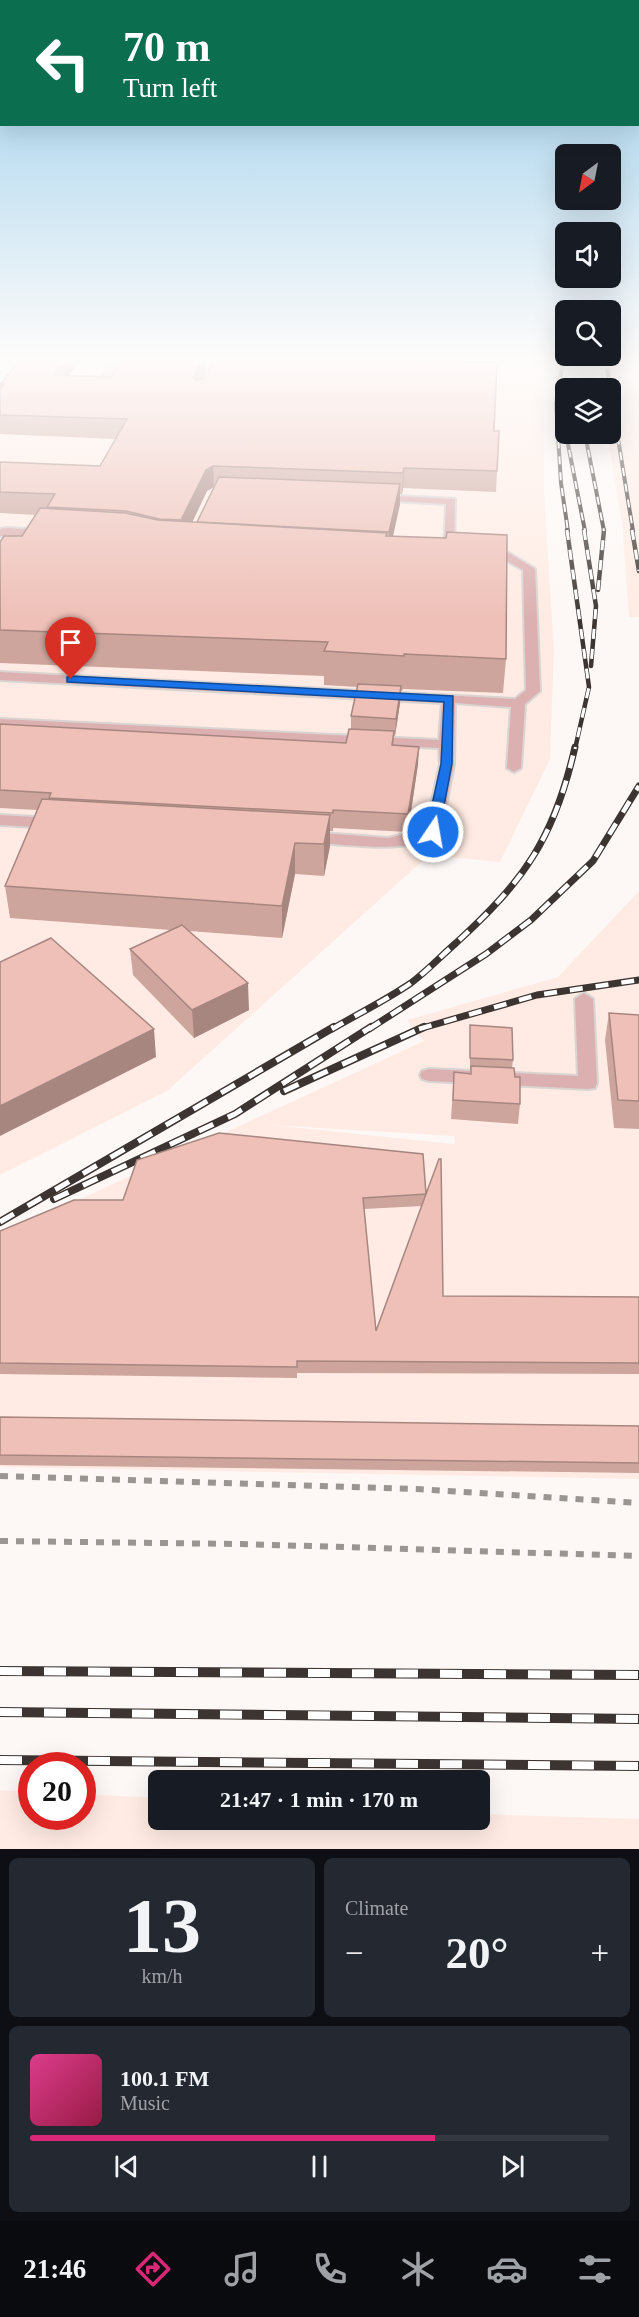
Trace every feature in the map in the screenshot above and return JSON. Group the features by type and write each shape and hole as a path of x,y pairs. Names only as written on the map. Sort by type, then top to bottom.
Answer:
{"lane":[{"path":"0,676 518,703 533,691 529,569 503,554 455,551 451,501 368,498"},
{"path":"2,531 61,534"},
{"path":"296,837 391,842 418,839 433,832 447,764 449,699"},
{"path":"514,768 518,703"},
{"path":"0,723 446,744"},
{"path":"0,820 71,824"},
{"path":"429,1075 588,1083 584,999"}],"path":[{"path":"0,1476 417,1489 639,1503"},
{"path":"0,1541 242,1544 639,1556"}],"shaded area":[{"path":"0,447 544,447 544,494 554,650 550,759 500,862 429,855 167,1091 0,1175"},
{"path":"609,447 639,447 639,617 629,617 622,524"},
{"path":"639,891 639,1479 0,1467 0,1236 424,1041 407,1020 558,977","holes":["271,1125 454,1136 454,1144"]},
{"path":"0,1790 18,1791 18,1830 96,1830 96,1795 148,1797 148,1830 490,1830 490,1814 639,1819 639,1849 0,1849"}],"building":[{"path":"111,447 498,447 497,471 404,468 403,473 213,466 206,470 181,520 159,519 126,511 47,507 55,494 0,492 0,462 100,466"},
{"path":"219,477 400,484 389,532 197,522"},
{"path":"40,508 125,513 158,520 387,533 386,536 446,538 447,532 507,535 506,659 324,651 328,642 0,630 0,542 4,536 22,536"},
{"path":"358,684 401,686 396,719 351,716"},
{"path":"0,724 346,743 349,729 394,731 392,745 419,747 408,814 333,810 333,813 49,798 51,793 0,790"},
{"path":"42,799 330,815 324,844 295,843 282,906 5,886"},
{"path":"182,925 248,983 192,1010 130,949"},
{"path":"51,938 154,1029 0,1106 0,962"},
{"path":"609,1013 639,1015 639,1101 618,1100"},
{"path":"470,1025 512,1028 513,1060 470,1058"},
{"path":"471,1066 514,1068 515,1077 520,1077 520,1104 453,1100 454,1072 471,1074"},
{"path":"219,1133 423,1154 426,1194 439,1159 441,1159 443,1296 639,1297 639,1363 297,1361 297,1367 0,1363 0,1231 74,1200 123,1200 137,1160","holes":["426,1194 376,1331 363,1198"]},
{"path":"0,1417 639,1426 639,1463 0,1455"}],"railway":[{"path":"559,447 568,531"},
{"path":"569,447 585,531"},
{"path":"588,447 604,531"},
{"path":"619,447 633,531"},
{"path":"567,530 589,687 575,749"},
{"path":"584,530 596,606 591,666"},
{"path":"632,530 639,571"},
{"path":"598,590 604,531"},
{"path":"332,1029 382,1001 423,974 480,921 500,899 518,878 546,833 567,779 575,747"},
{"path":"369,1029 486,954 531,920 593,861 639,786"},
{"path":"421,1029 537,995 639,980"},
{"path":"0,1222 334,1027"},
{"path":"54,1199 235,1114 371,1027"},
{"path":"284,1091 421,1029"},
{"path":"0,1671 639,1675"},
{"path":"0,1712 639,1719"},
{"path":"0,1760 639,1766"}],"route":[{"path":"71,679 449,699 447,764 433,832"}]}
